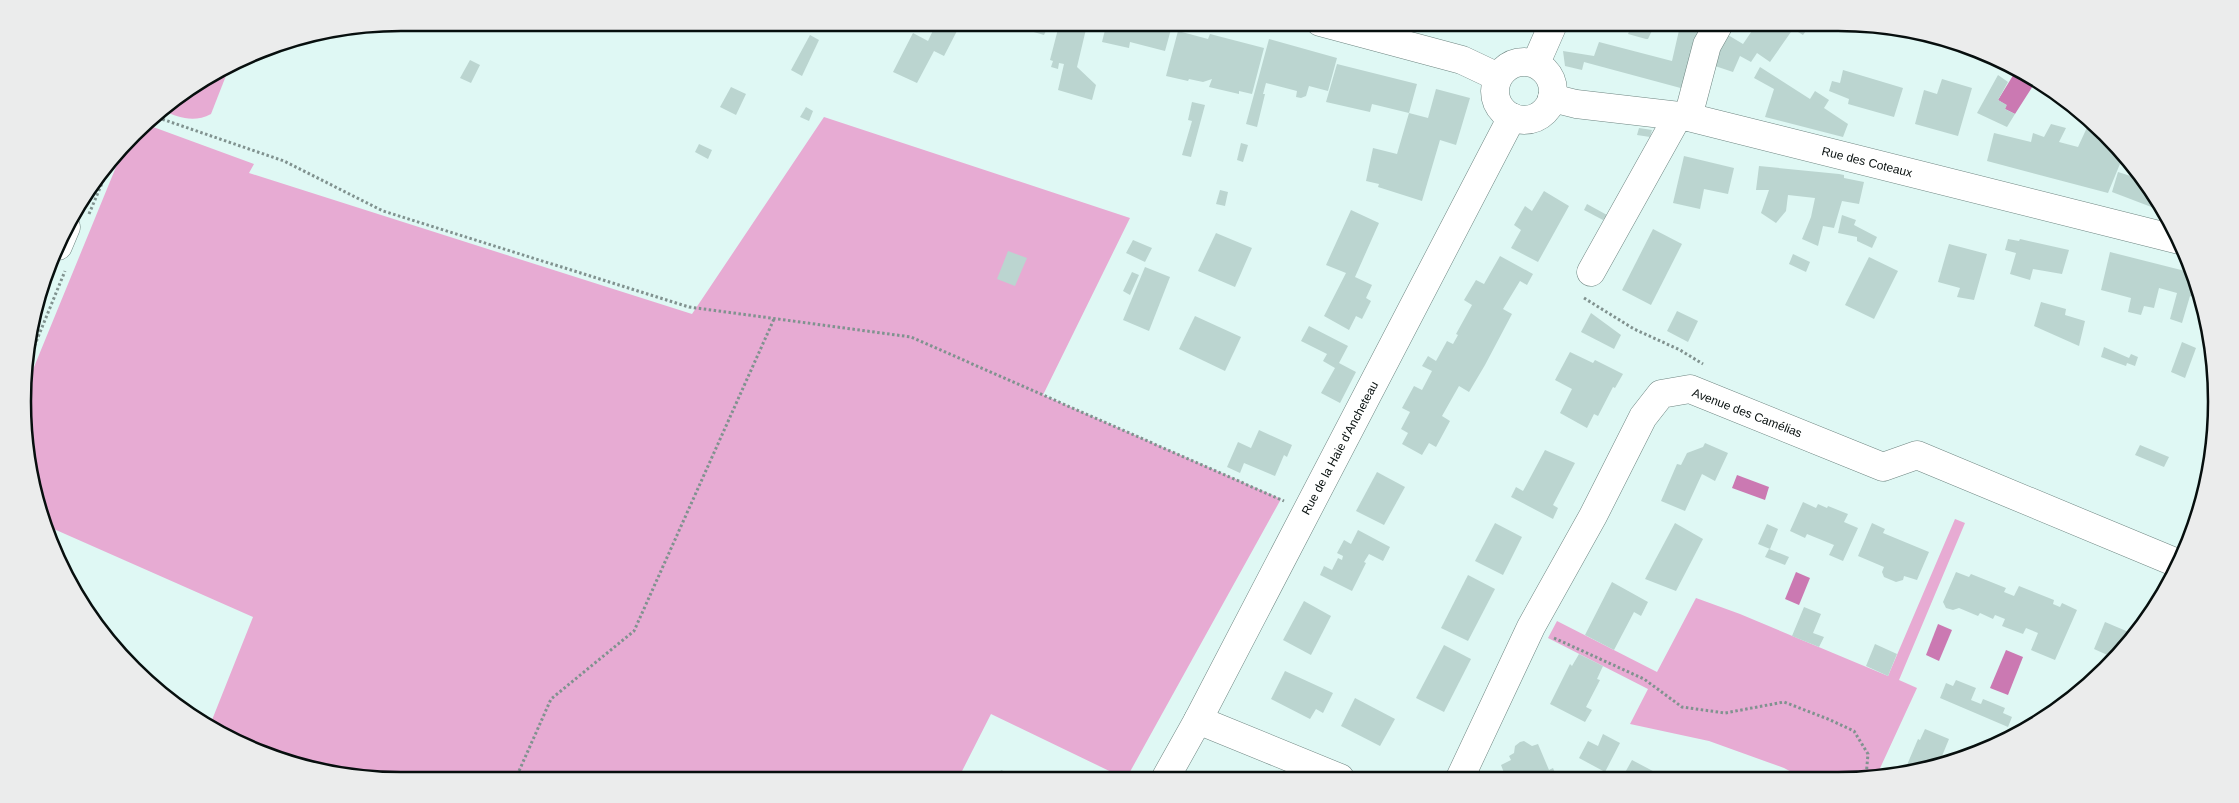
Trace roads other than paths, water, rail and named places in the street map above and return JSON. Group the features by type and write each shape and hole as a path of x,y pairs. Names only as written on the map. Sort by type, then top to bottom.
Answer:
{"street":[{"path":"1354,31 1462,60 1498,76"},
{"path":"1536,63 1550,31"},
{"path":"1591,272 1683,117 1707,45 1715,31"},
{"path":"1515,63 1536,63 1551,80 1552,98 1543,113 1534,118 1524,119 1512,116 1498,103 1496,93 1498,76 1515,63"},
{"name":"Rue des Coteaux","path":"1552,98 1576,104 1683,117 2170,238"},
{"name":"Rue de la Haie d'Ancheteau","path":"1168,772 1198,720 1512,116"},
{"path":"63,256 74,229"},
{"name":"Avenue des Camélias","path":"1463,772 1531,627 1593,516 1643,417 1661,394 1690,390 1883,467 1917,455 2172,561"},
{"path":"1198,720 1325,772"}]}
